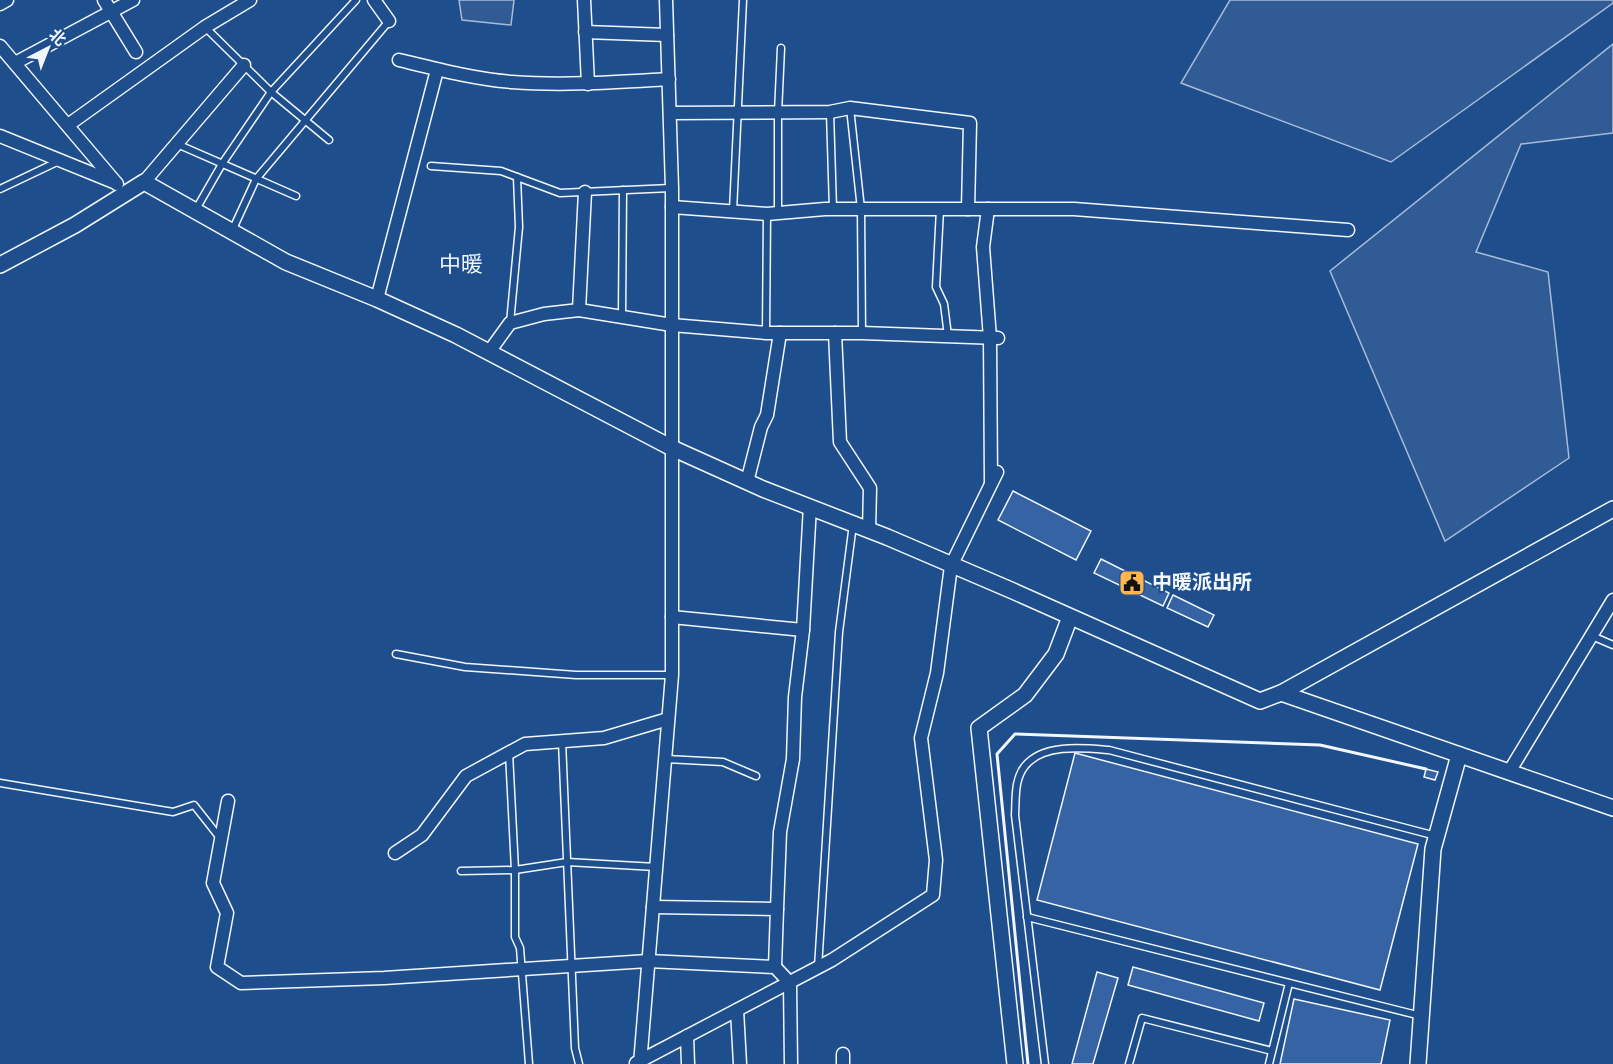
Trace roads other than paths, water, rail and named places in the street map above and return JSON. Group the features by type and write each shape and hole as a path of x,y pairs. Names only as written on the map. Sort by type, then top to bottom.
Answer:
{"street":[{"path":"0,4 7,0"},
{"path":"104,0 136,52"},
{"path":"15,63 133,0"},
{"path":"68,125 205,27 250,0"},
{"path":"374,0 389,21"},
{"path":"584,0 588,84"},
{"path":"638,1063 672,675 672,188 666,0"},
{"path":"585,32 668,36"},
{"path":"0,46 68,125 131,185"},
{"path":"399,60 437,70 510,82 588,84 669,79"},
{"path":"0,265 75,225 131,185 176,144 244,66"},
{"path":"377,299 437,70"},
{"path":"670,113 830,112 850,108 970,123 968,209"},
{"path":"0,136 195,211 286,262 377,299 456,335 672,448 747,482 853,523 1260,702 1281,693 1613,509"},
{"path":"579,310 585,192"},
{"path":"672,207 772,213 833,209 1074,209 1348,230"},
{"path":"988,209 983,247 994,338 991,485"},
{"path":"489,352 510,323 544,314 579,310 672,325 766,333 862,333 994,338"},
{"path":"747,482 761,427 767,415 780,333"},
{"path":"834,333 840,442 870,488 869,531"},
{"path":"638,1063 818,968 933,895 936,860 921,738 937,673 951,566 997,472"},
{"path":"775,967 780,832 793,759 795,697 803,630 810,506"},
{"path":"1509,772 1613,600"},
{"path":"672,617 803,630"},
{"path":"1015,1064 979,728 1025,695 1056,654 1070,617"},
{"path":"1281,693 1613,808"},
{"path":"395,853 422,835 466,776 525,744 604,738 668,719"},
{"path":"1418,1064 1433,849 1459,755"},
{"path":"228,801 213,883 227,913 217,967 241,983 384,978 648,961 775,967 790,983 791,1064"},
{"path":"652,907 777,909"},
{"path":"737,1010 740,1064"},
{"path":"687,1036 688,1064"}],"lane":[{"path":"195,211 222,164 271,92 356,0"},
{"path":"733,211 743,0"},
{"path":"232,231 256,179 389,21"},
{"path":"205,27 271,92 329,140"},
{"path":"766,333 781,48"},
{"path":"850,108 861,209 862,333"},
{"path":"830,112 833,209"},
{"path":"176,144 296,196"},
{"path":"0,189 60,161"},
{"path":"431,166 501,171 560,193 672,188"},
{"path":"510,323 519,227 517,177"},
{"path":"622,317 623,190"},
{"path":"940,209 936,288 944,304 948,336"},
{"path":"818,968 839,633 853,523"},
{"path":"1592,636 1613,645"},
{"path":"396,654 465,667 576,675 672,675"},
{"path":"562,741 574,1048 579,1064"},
{"path":"1045,1064 1015,815 1016,788 1025,766 1044,753 1077,747 1109,750 1437,836"},
{"path":"509,752 515,870 515,937 520,948 529,1064"},
{"path":"665,759 723,762 756,776"},
{"path":"0,783 173,812 194,805 221,840"},
{"path":"461,871 515,870 567,862 656,867"},
{"path":"1028,917 1421,1016"},
{"path":"1269,1064 1288,983"},
{"path":"1129,1064 1142,1018 1272,1051"}],"place":[{"name":"中暖派出所","path":"1132,583"}],"district":[{"name":"中暖","path":"461,265"}]}
